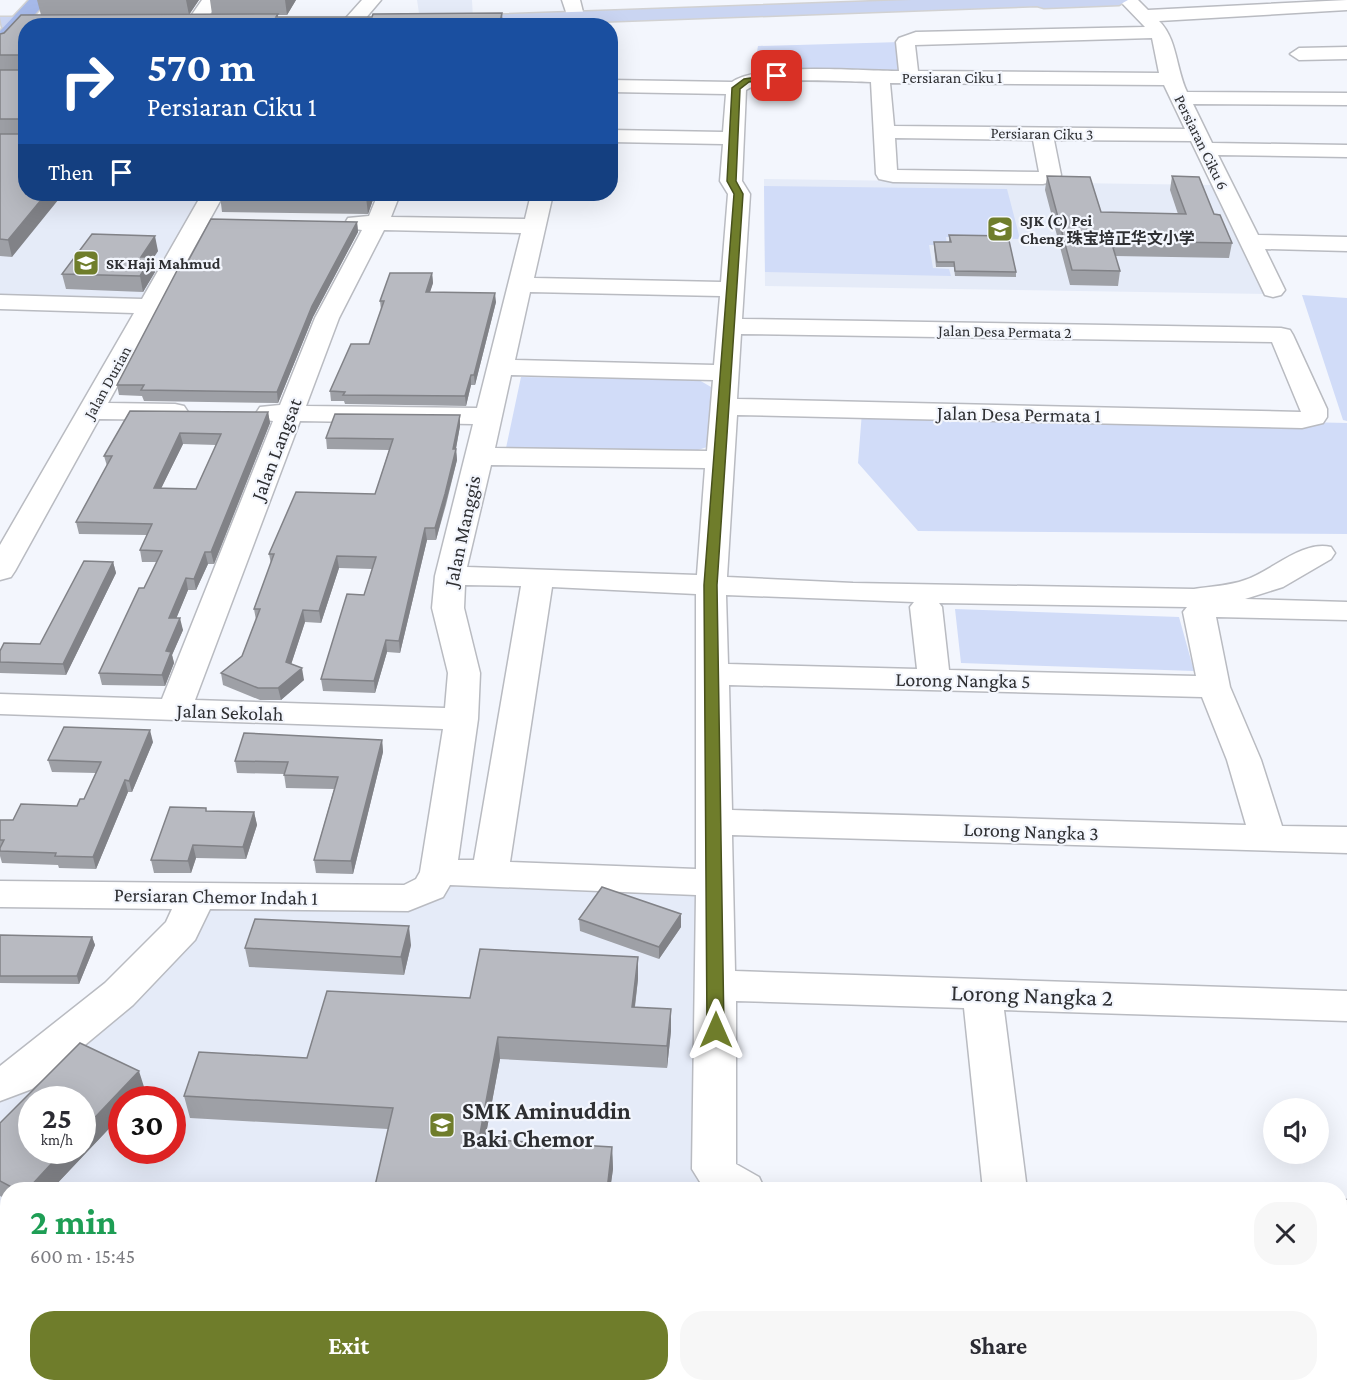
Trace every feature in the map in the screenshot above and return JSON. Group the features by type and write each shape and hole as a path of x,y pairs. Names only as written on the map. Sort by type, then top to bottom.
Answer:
{"highway":[{"path":"0,42 8,22 23,0"},
{"path":"8,22 39,0"}],"main road":[{"path":"549,18 574,12 1064,0"},
{"path":"574,12 1116,0"}],"street":[{"path":"193,18 211,0"},
{"path":"367,18 372,0"},
{"path":"1128,0 1160,32"},
{"path":"1144,16 1347,5"},
{"path":"909,77 905,42 916,37 1160,32"},
{"name":"Persiaran Ciku 6","path":"1160,32 1176,88 1252,242 1273,290"},
{"path":"1027,35 1037,78"},
{"path":"1299,54 1347,52"},
{"name":"Persiaran Ciku 1","path":"736,88 747,80 777,76 1037,78 1347,99"},
{"path":"880,77 887,174 1043,178 1050,176 1042,133"},
{"path":"618,86 736,88 731,181 738,194 711,585 716,985 714,1169 730,1182"},
{"name":"Persiaran Ciku 3","path":"884,132 1042,133 1347,152"},
{"path":"618,136 734,138"},
{"name":"Jalan Durian","path":"0,572 150,306 210,220 212,201"},
{"name":"Jalan Langsat","path":"174,710 327,318 386,201"},
{"name":"Jalan Manggis","path":"434,880 461,719 464,673 448,608 450,576 540,201"},
{"path":"329,222 534,226"},
{"path":"1252,242 1347,244"},
{"path":"520,285 732,289"},
{"path":"0,302 150,306"},
{"name":"Jalan Desa Permata 2","path":"729,326 1281,335 1314,409 1314,417"},
{"path":"501,367 726,373"},
{"name":"Jalan Desa Permata 1","path":"723,407 1290,420 1314,417"},
{"path":"91,411 196,412"},
{"path":"243,413 489,416"},
{"path":"478,456 720,460"},
{"path":"450,576 538,577 853,592 1194,598 1247,590 1272,581 1320,553"},
{"path":"490,874 538,577"},
{"path":"926,607 934,680"},
{"path":"1268,837 1244,760 1214,687 1199,612 1210,608 1347,611"},
{"name":"Lorong Nangka 5","path":"712,674 1214,687"},
{"name":"Jalan Sekolah","path":"0,704 461,719"},
{"name":"Lorong Nangka 3","path":"714,822 1347,840"},
{"path":"434,880 490,874 714,883"},
{"name":"Persiaran Chemor Indah 1","path":"0,894 408,898 434,880"},
{"path":"0,1084 17,1077 119,994 181,930 197,897"},
{"name":"Lorong Nangka 2","path":"716,985 1347,1006"},
{"path":"982,993 1004,1182"}],"shaded area":[{"path":"417,0 472,0 473,18 420,18"},
{"path":"901,42 900,73 753,74 758,46"},
{"name":"SK Haji Mahmud","path":"0,147 18,180 18,201 209,201 144,310 0,306"},
{"name":"SJK (C) Pei Cheng 珠宝培正华文小学","path":"764,179 1215,185 1267,294 765,286"},
{"path":"764,186 1007,189 1020,239 946,237 947,245 929,245 933,268 949,269 951,276 765,272"},
{"path":"1302,295 1347,298 1347,421 1343,420"},
{"path":"521,377 699,380 711,387 707,447 692,452 506,448"},
{"path":"862,412 1347,423 1347,534 918,531 858,463"},
{"path":"955,609 1179,617 1194,671 961,663"},
{"name":"SMK Aminuddin Baki Chemor","path":"438,874 714,883 710,1169 730,1182 0,1182 0,1073 220,893 408,900"}],"building":[{"path":"502,13 501,18 18,18 21,15 278,14 276,17 372,17 373,14"},
{"path":"18,18 18,55 0,55 0,34 4,33"},
{"path":"0,70 18,70 18,119 0,119"},
{"path":"0,134 18,134 18,201 40,201 8,240 0,239"},
{"path":"1047,176 1090,177 1101,212 1186,214 1172,176 1199,177 1214,214 1220,215 1232,243 1111,241 1120,271 1072,270"},
{"path":"211,219 357,222 312,306 277,392 141,390 144,385 117,385 181,263 187,263"},
{"path":"92,234 155,236 141,257 152,257 140,276 62,274"},
{"path":"949,235 1008,236 1016,272 955,271 954,262 937,262 934,242 951,242"},
{"path":"390,273 432,273 426,292 495,293 474,375 471,375 465,396 343,395 345,392 330,391 351,344 369,344 384,301 380,301"},
{"path":"130,411 268,412 211,552 205,552 194,579 186,578 169,618 180,618 166,651 171,652 162,675 99,673 139,588 144,588 162,551 140,550 152,524 76,522 112,456 104,456","holes":["180,433 221,434 196,489 154,488"]},
{"path":"335,414 460,415 453,449 456,449 445,494 435,528 425,528 399,641 386,640 374,681 321,679 347,594 364,595 376,557 337,556 319,611 303,610 286,662 302,668 278,688 258,688 221,673 242,656 260,609 254,609 274,554 269,554 296,492 375,494 393,439 326,438"},
{"path":"84,561 113,562 63,664 0,662 0,651 4,643 40,644"},
{"path":"64,727 150,730 129,781 125,780 93,857 0,851 4,840 0,840 0,820 13,820 21,804 77,806 80,799 84,799 101,762 48,760"},
{"path":"244,733 382,740 351,861 314,860 338,777 284,775 288,762 235,761"},
{"path":"170,807 206,808 206,811 254,812 243,847 193,845 188,861 151,860"},
{"path":"602,887 681,914 659,947 579,919"},
{"path":"255,919 409,926 401,957 245,948"},
{"path":"0,935 92,937 77,976 0,976"},
{"path":"480,949 638,957 632,1007 671,1009 667,1046 498,1037 479,1139 612,1147 608,1182 376,1182 393,1108 186,1096 199,1052 307,1058 327,991 470,998"},
{"path":"80,1043 139,1071 125,1086 108,1086 108,1104 96,1116 96,1086 37,1086"},
{"path":"18,1105 18,1164 51,1164 34,1182 0,1181 0,1123"}],"place":[{"name":"SJK (C) Pei Cheng 珠宝培正华文小学","path":"1000,229"},
{"name":"SK Haji Mahmud","path":"86,263"},
{"name":"SMK Aminuddin Baki Chemor","path":"442,1125"}],"route":[{"path":"716,1030 711,585 738,194 731,181 736,88 747,80 777,76"}]}
